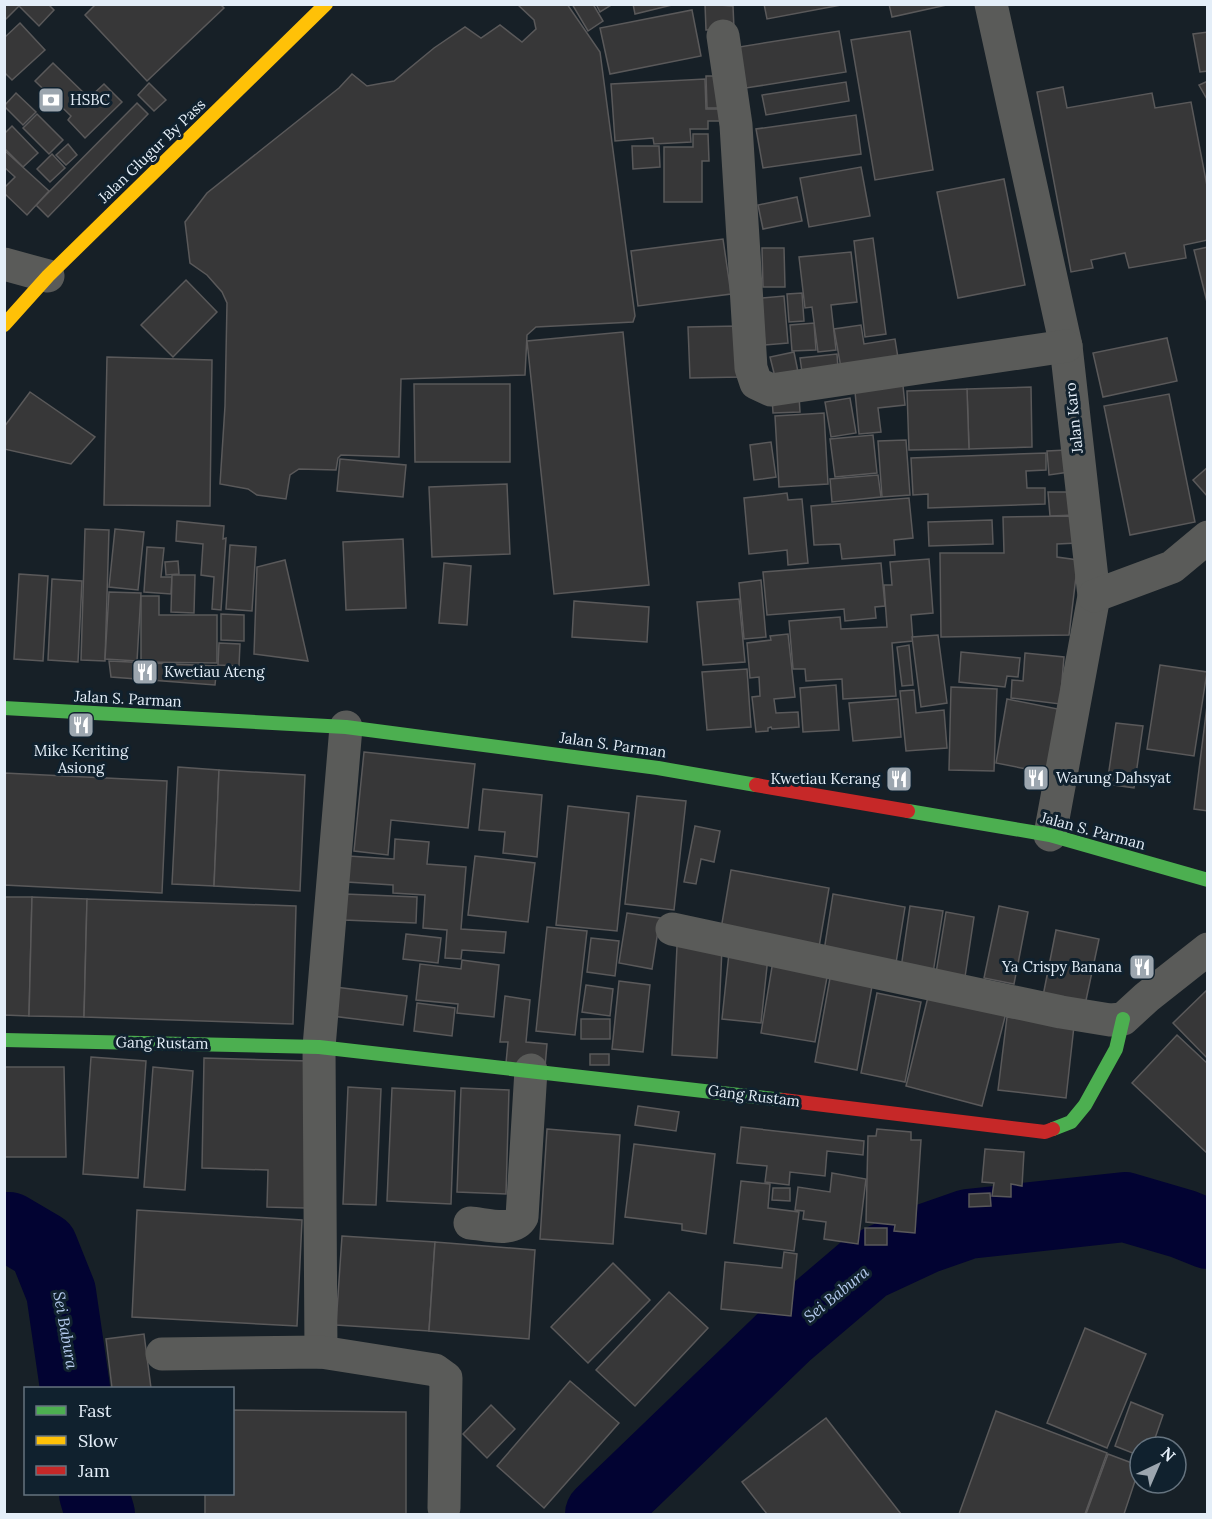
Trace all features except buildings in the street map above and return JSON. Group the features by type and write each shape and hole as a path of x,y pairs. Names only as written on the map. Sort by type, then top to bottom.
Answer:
{"main road":[{"name":"Jalan Glugur By Pass","path":"4,325 48,276 326,4"},
{"name":"Jalan S. Parman","path":"4,708 346,727 658,768 1050,835 1208,880"},
{"name":"Gang Rustam","path":"4,1040 320,1047 1046,1131 1071,1122 1085,1105 1116,1049 1124,1019"}],"street":[{"name":"Jalan Karo","path":"991,4 1066,346 1094,596 1050,835"},
{"path":"723,36 736,125 751,368 756,383 771,390 1066,346"},
{"path":"4,264 48,276"},
{"path":"1094,596 1172,567 1208,537"},
{"path":"321,1352 320,1047 346,727"},
{"path":"672,929 1061,1012 1110,1020 1124,1019 1147,997 1208,949"},
{"path":"470,1223 511,1226 518,1223 522,1217 531,1070"},
{"path":"162,1354 321,1352 435,1370 446,1378 444,1508"}],"waterway":[{"name":"Sei Babura","path":"600,1514 787,1334 867,1266 925,1239 968,1224 1125,1207 1208,1234"},
{"name":"Sei Babura","path":"4,1227 9,1227 43,1247 61,1292 75,1387"},
{"name":"Sei Babura","path":"94,1495 100,1514"}],"traffic: fast":[{"path":"4,708 346,727 658,768 756,785"},
{"path":"908,811 1050,835 1208,880"},
{"path":"1053,1129 1071,1122 1085,1105 1116,1049 1123,1019"},
{"path":"4,1040 319,1047 783,1100"}],"traffic: slow":[{"path":"4,325 48,276 326,4"}],"traffic: jam":[{"path":"756,785 908,811"},
{"path":"783,1100 1045,1132 1053,1129"}],"place":[{"name":"HSBC","path":"51,100"},
{"name":"Kwetiau Ateng","path":"145,672"},
{"name":"Mike Keriting Asiong","path":"81,725"},
{"name":"Warung Dahsyat","path":"1036,778"},
{"name":"Kwetiau Kerang","path":"899,779"},
{"name":"Ya Crispy Banana","path":"1142,967"}]}
